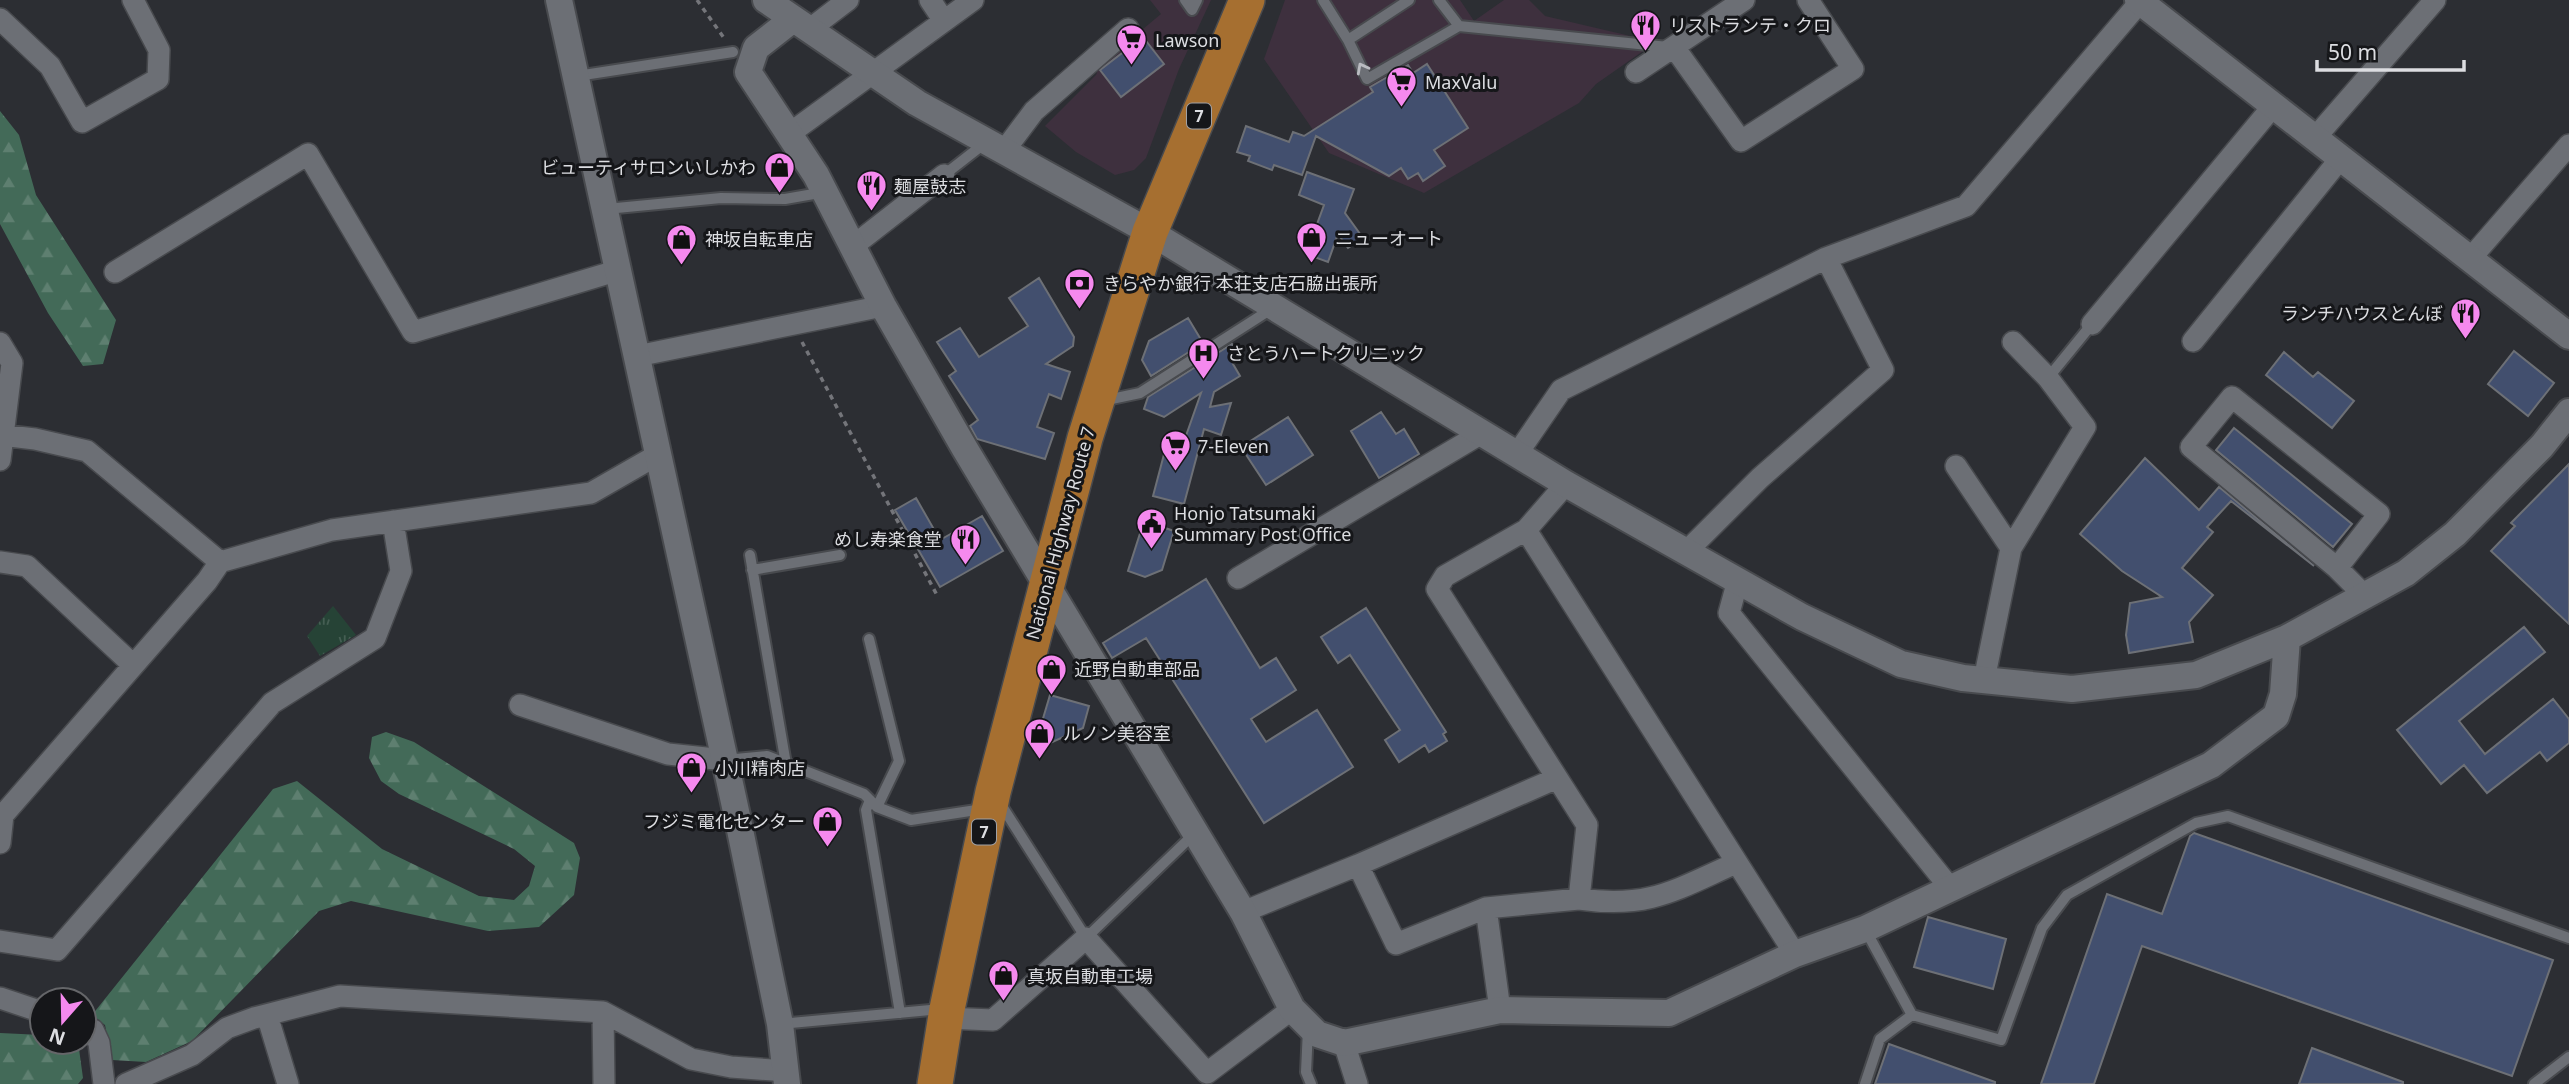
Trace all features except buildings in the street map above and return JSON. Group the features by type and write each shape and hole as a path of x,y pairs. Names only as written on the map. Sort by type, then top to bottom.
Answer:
{"highway":[{"name":"National Highway Route 7","path":"935,1084 946,1014 991,800 1046,583 1096,402 1150,232 1247,0"}],"street":[{"path":"0,19 50,66 82,122 158,79 159,50 133,0"},
{"path":"126,1084 192,1055 227,1028 340,996 603,1012 691,1059 787,1078 780,1024 725,760 559,0"},
{"path":"766,0 873,75 1150,232 1566,484 1802,617 1901,664 1984,680 2072,689 2196,675 2287,638 2406,573 2455,534 2542,446 2569,412"},
{"path":"848,0 756,48 748,72 825,192 883,306 1243,912 1300,1017 1317,1034 1344,1043 1500,1010 1669,1013 1795,954 1865,929 2211,765 2276,716 2283,694 2287,638"},
{"path":"930,0 944,21"},
{"path":"789,134 973,0"},
{"path":"1636,72 1744,0"},
{"path":"1674,47 1741,141 1853,69 1808,0"},
{"path":"2314,139 2435,0"},
{"path":"1517,454 1561,390 1826,258 1966,206 2148,3 2314,139 2569,336"},
{"path":"996,146 1128,29"},
{"path":"2092,324 2274,105"},
{"path":"2470,259 2569,145"},
{"path":"115,272 307,154 413,332 619,270"},
{"path":"2193,341 2340,159"},
{"path":"853,246 944,175"},
{"path":"1687,551 1760,478 1883,370 1826,258"},
{"path":"637,356 883,306"},
{"path":"1984,680 2011,548 2085,427 2048,378 2013,342"},
{"path":"0,344 12,362 0,460"},
{"path":"2337,568 2379,514 2232,397 2191,447 2337,568 2364,596"},
{"path":"1238,578 1482,433"},
{"path":"2,435 87,451 220,562"},
{"path":"0,842 1,815 207,581 220,562 332,530 591,493 659,454"},
{"path":"1956,466 2011,548"},
{"path":"1566,484 1526,530 1445,576 1437,589 1555,779 1587,825 1579,899"},
{"path":"0,942 57,950 272,704 375,638 401,571 393,521"},
{"path":"1526,530 1795,954"},
{"path":"0,562 27,566 132,664"},
{"path":"1738,580 1729,613 1951,889"},
{"path":"520,705 668,754 725,760"},
{"path":"1243,912 1359,866 1555,779"},
{"path":"1359,866 1396,943 1486,908 1579,899 1615,904 1652,900 1736,863"},
{"path":"1486,908 1500,1010"},
{"path":"946,1014 993,1020 1086,938 1207,1073 1300,1017"},
{"path":"0,998 28,1008"},
{"path":"603,1012 604,1084"},
{"path":"267,1015 288,1084"},
{"path":"98,1041 104,1084"},
{"path":"1344,1043 1357,1084"}],"lane":[{"path":"1185,0 1192,10 1197,0"},
{"path":"1322,0 1348,40 1367,79 1459,26 1674,47"},
{"path":"1348,40 1409,0"},
{"path":"1439,0 1459,26"},
{"path":"577,76 733,52"},
{"path":"944,175 996,146"},
{"path":"606,209 721,198 785,200 825,192"},
{"path":"1096,402 1140,393 1273,307"},
{"path":"2048,378 2092,324"},
{"path":"750,555 786,764"},
{"path":"752,570 840,555"},
{"path":"869,639 900,761 866,810 900,1013"},
{"path":"725,760 767,756 863,794 873,803 911,820 991,800 1086,938 1195,833"},
{"path":"1865,929 1912,1015 2001,1041 2042,928 2067,895 2196,823 2228,816 2569,938"},
{"path":"780,1024 900,1013 946,1014"},
{"path":"1865,1084 1880,1040 1912,1015"},
{"path":"1300,1017 1306,1072 1311,1084"},
{"path":"2534,1084 2569,1057"}],"path":[{"path":"696,0 733,52"},
{"path":"792,324 938,597"}],"shaded area":[{"path":"1150,0 1211,0 1179,69 1146,158 1134,170 1115,175 1076,152 1045,126 1096,75 1100,65 1161,14"},
{"path":"1285,0 1460,0 1474,21 1504,0 1529,0 1545,16 1656,42 1596,84 1579,103 1424,193 1329,153 1264,59"}],"green space":[{"path":"0,111 19,135 36,195 116,320 103,364 83,366 48,313 0,224"},
{"path":"333,606 356,635 320,656 307,636"},
{"path":"386,732 414,742 574,843 580,858 574,895 539,927 488,931 351,901 319,911 192,1041 146,1062 112,1060 105,1025 98,1020 98,1008 273,789 297,781 382,849 479,896 514,900 529,886 535,866 514,849 399,794 381,781 369,758 372,737"},
{"path":"0,1033 28,1034 28,1056 80,1056 83,1078 78,1084 0,1084"}],"place":[{"name":"リストランテ・クロ","path":"1646,52"},
{"name":"Lawson","path":"1132,67"},
{"name":"MaxValu","path":"1402,109"},
{"name":"ビューティサロンいしかわ","path":"779,194"},
{"name":"麺屋鼓志","path":"871,213"},
{"name":"ニューオート","path":"1312,265"},
{"name":"神坂自転車店","path":"682,266"},
{"name":"きらやか銀行 本荘支店石脇出張所","path":"1080,310"},
{"name":"ランチハウスとんぼ","path":"2466,340"},
{"name":"さとうハートクリニック","path":"1204,380"},
{"name":"7-Eleven","path":"1175,473"},
{"name":"Honjo Tatsumaki Summary Post Office","path":"1151,550"},
{"name":"めし寿楽食堂","path":"965,566"},
{"name":"近野自動車部品","path":"1051,696"},
{"name":"ルノン美容室","path":"1040,760"},
{"name":"小川精肉店","path":"692,795"},
{"name":"フジミ電化センター","path":"828,848"},
{"name":"真坂自動車工場","path":"1004,1003"}]}
